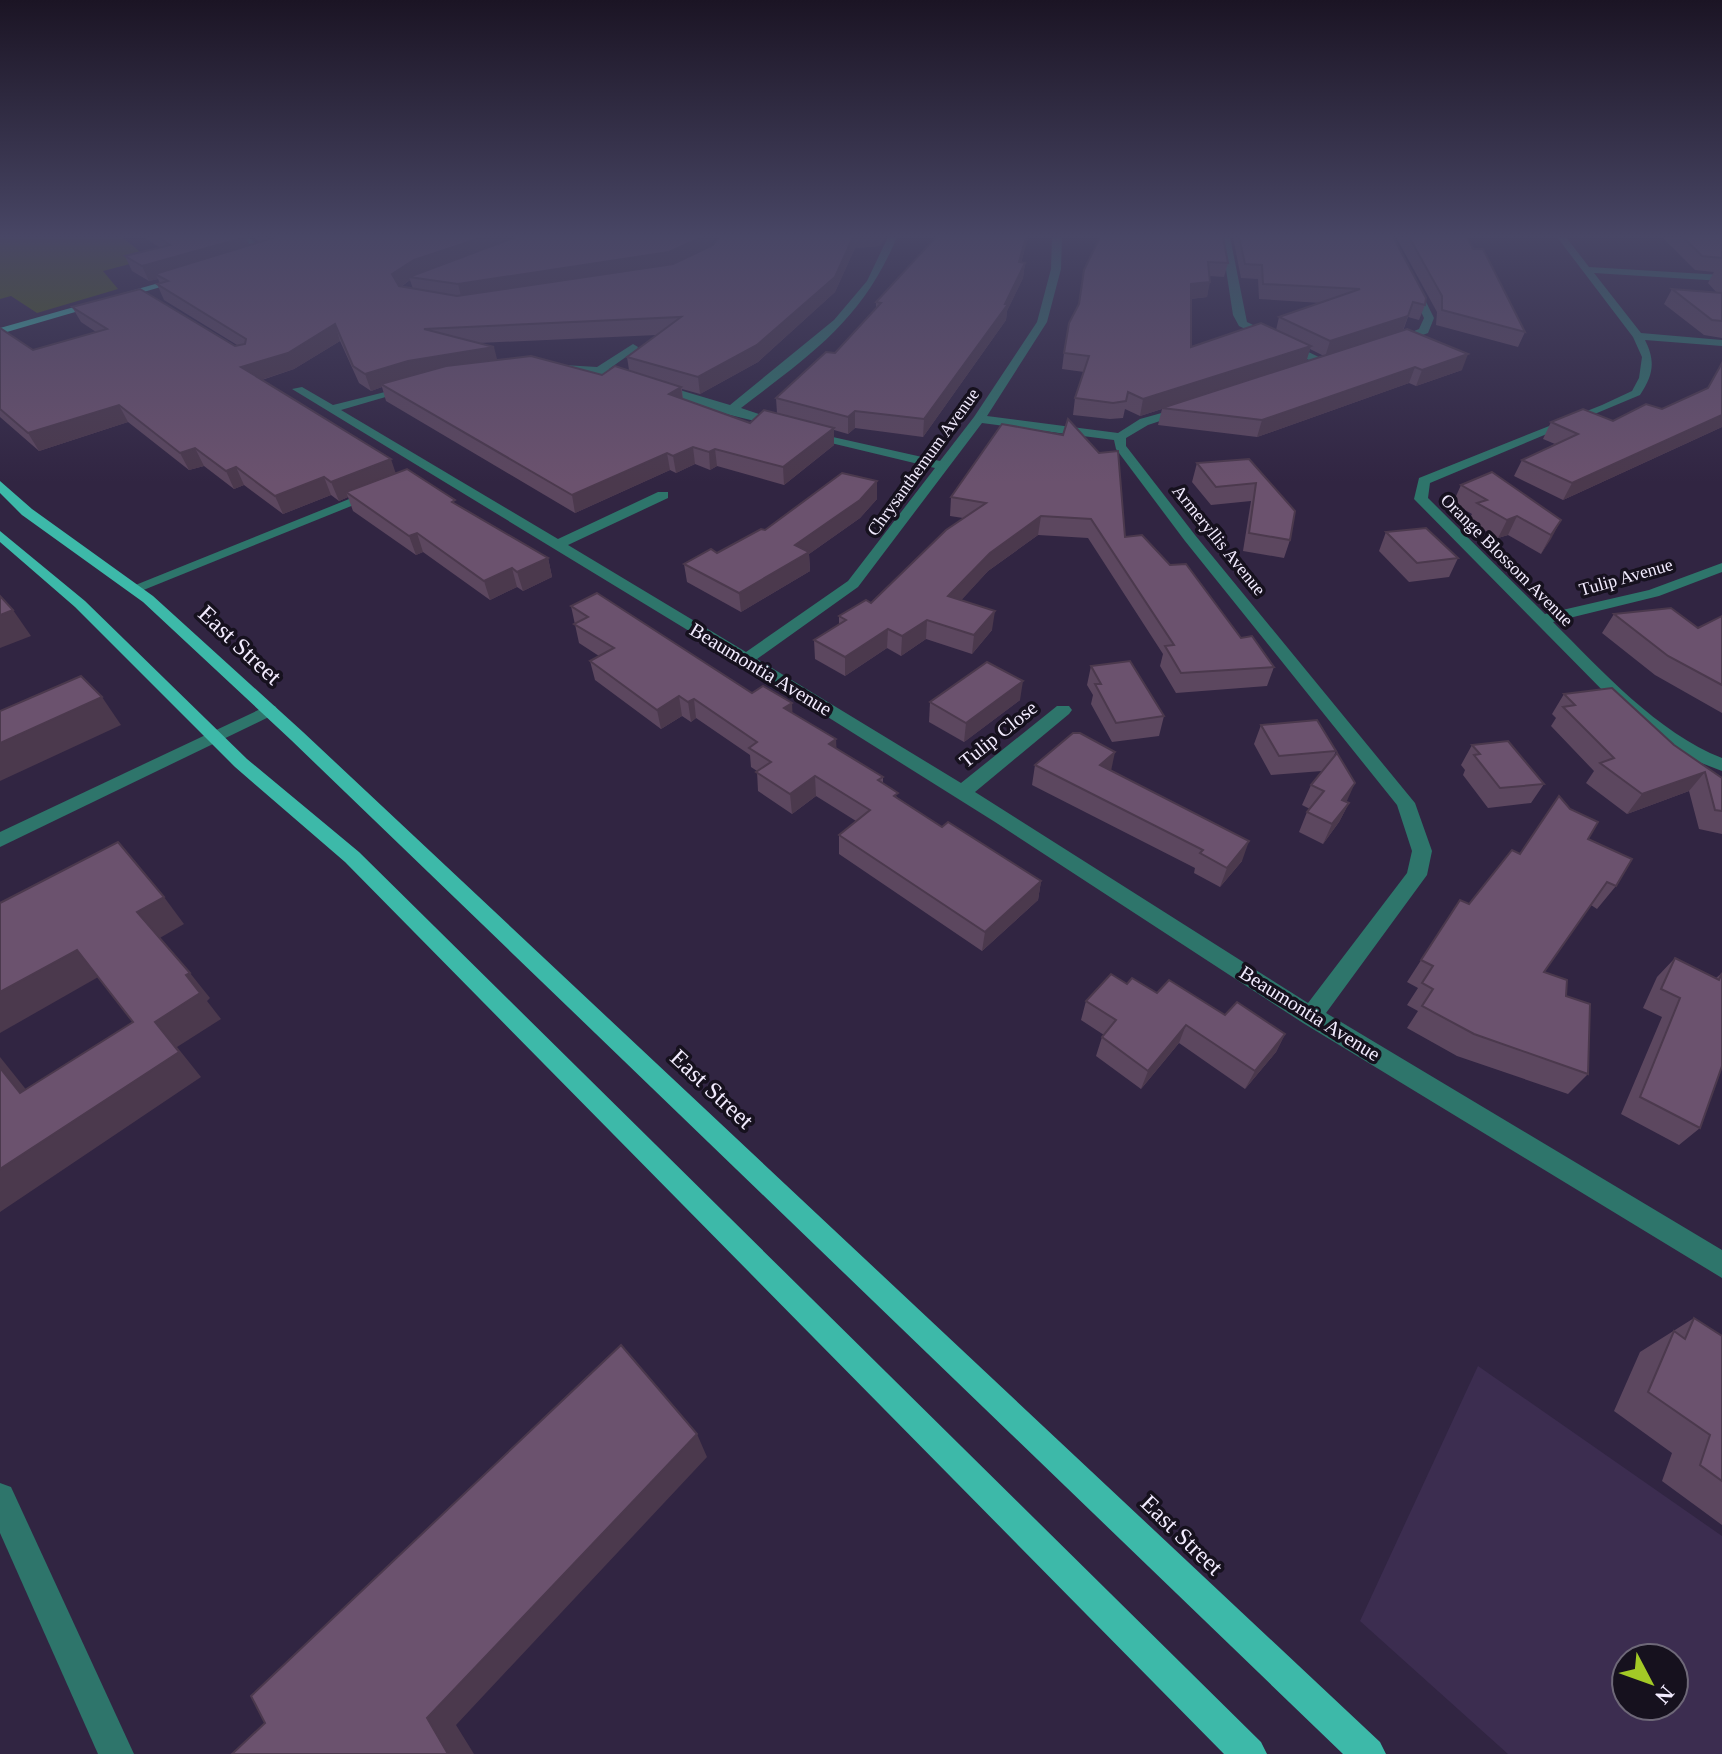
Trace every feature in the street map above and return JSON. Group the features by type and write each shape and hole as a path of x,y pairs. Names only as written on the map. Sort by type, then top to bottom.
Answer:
{"main road":[{"path":"0,331 44,319"},
{"path":"0,338 55,319"},
{"name":"East Street","path":"0,485 27,512 136,588 269,710 1070,1467 1368,1754"},
{"path":"0,535 80,604 214,736 352,857 1249,1754"}],"street":[{"path":"730,411 799,359 842,319"},
{"name":"Chrysanthemum Avenue","path":"746,659 853,584 979,419 1043,319"},
{"path":"1240,319 1243,324 1332,362 1297,373"},
{"path":"1380,347 1424,331 1429,319"},
{"name":"Orange Blossom Avenue","path":"1625,319 1648,357 1645,378 1636,393 1424,481 1421,499 1620,698 1697,755 1722,765"},
{"path":"1638,336 1722,343"},
{"path":"598,371 633,347"},
{"path":"527,368 566,366 598,371 787,427"},
{"path":"332,409 417,385"},
{"name":"Beaumontia Avenue","path":"298,389 426,474 746,659 962,792 1311,1016 1722,1265"},
{"path":"979,419 1120,437 1144,422 1199,404"},
{"path":"802,431 944,466"},
{"name":"Armeryllis Avenue","path":"1120,437 1127,458 1406,803 1415,828 1422,851 1417,875 1311,1016"},
{"path":"136,588 390,488"},
{"path":"555,546 663,495"},
{"name":"Tulip Avenue","path":"1540,620 1654,593 1722,567"},
{"path":"0,840 269,710"},
{"name":"Tulip Close","path":"962,792 1063,710"},
{"path":"0,1498 116,1754"}],"shaded area":[{"path":"1478,1366 1722,1536 1722,1754 1508,1754 1360,1621"}],"building":[{"path":"91,319 190,319 235,346 245,344 246,339 213,319 641,319 424,329 494,347 408,361 365,374 353,366 335,324 288,353 241,367 391,459 331,482 324,477 275,496 236,467 226,471 195,448 180,453 119,405 28,433 0,409 0,328 33,350 107,329"},
{"path":"678,319 787,319 757,345 698,377 627,357"},
{"path":"866,319 997,319 924,419 855,411 848,417 776,398 826,352 835,353"},
{"path":"1071,319 1191,319 1191,347 1261,323 1311,346 1143,399 1128,392 1126,401 1113,403 1075,398 1089,356 1064,353"},
{"path":"1283,319 1399,319 1330,341"},
{"path":"1475,319 1518,319 1525,332"},
{"path":"1407,329 1468,354 1422,370 1415,367 1262,420 1162,408"},
{"path":"531,356 602,375 615,366 681,387 669,394 750,423 764,410 834,428 783,467 715,449 709,452 693,447 673,456 667,453 572,495 381,384 446,366"},
{"path":"1722,363 1722,415 1572,483 1522,460 1578,434 1551,422 1583,409 1613,421 1646,404 1662,409 1708,388"},
{"path":"1068,419 1099,453 1118,451 1125,537 1142,535 1170,565 1186,564 1241,638 1252,636 1274,667 1181,673 1165,646 1174,645 1091,519 1041,516 990,553 948,596 995,611 974,635 927,620 902,636 888,629 845,657 814,640 846,620 839,616 866,600 871,603 946,530 986,503 951,497 1002,424 1063,435"},
{"path":"1249,459 1295,511 1290,540 1249,533 1256,483 1216,487 1197,463"},
{"path":"407,469 455,500 452,502 548,558 517,572 512,568 484,581 417,533 409,536 346,492"},
{"path":"1492,472 1561,520 1551,535 1517,516 1507,520 1477,503 1487,500 1461,485"},
{"path":"842,473 877,481 860,500 795,545 809,552 739,593 684,564 711,549 717,553 761,529 765,530"},
{"path":"1426,528 1458,558 1417,563 1386,532"},
{"path":"597,593 752,693 763,686 792,703 784,708 836,739 829,744 883,777 878,780 898,793 894,796 942,827 948,822 1041,881 985,932 839,835 870,810 815,776 790,794 756,772 771,762 749,748 757,742 694,699 688,702 679,696 657,710 590,661 614,648 574,624 588,617 571,606"},
{"path":"0,596 13,610 0,615"},
{"path":"1671,608 1698,628 1722,616 1722,685 1668,656 1614,614"},
{"path":"1130,661 1164,716 1116,723 1095,684 1101,684 1091,666"},
{"path":"987,662 1023,681 966,723 930,702"},
{"path":"81,676 102,697 0,743 0,711"},
{"path":"1612,688 1674,745 1722,778 1722,811 1715,810 1705,772 1642,794 1600,763 1614,758 1563,707 1575,705 1564,694"},
{"path":"1317,720 1336,751 1279,756 1261,725"},
{"path":"1073,733 1080,733 1115,752 1100,765 1249,841 1227,868 1200,853 1203,850 1035,765"},
{"path":"1508,741 1544,784 1500,788 1474,755 1480,754 1472,745"},
{"path":"1337,753 1355,783 1342,800 1349,803 1332,824 1307,812 1324,791 1311,785"},
{"path":"1559,796 1570,809 1598,822 1588,839 1632,859 1616,886 1607,882 1544,972 1567,980 1566,996 1590,1004 1588,1074 1474,1034 1422,1006 1433,989 1422,983 1433,966 1421,960 1460,900 1469,904 1512,850 1520,854"},
{"path":"118,842 164,897 137,912 190,973 186,975 200,993 155,1022 179,1052 0,1169 0,1068 20,1093 133,1022 77,950 0,992 0,903"},
{"path":"1675,958 1719,980 1722,973 1722,1066 1700,1128 1640,1097 1680,998 1661,989"},
{"path":"1111,974 1127,984 1132,978 1157,993 1169,980 1225,1015 1237,1002 1285,1034 1255,1071 1186,1025 1148,1071 1102,1037 1116,1020 1086,1001"},
{"path":"1694,1318 1722,1336 1722,1481 1700,1465 1710,1435 1648,1392 1674,1331 1685,1339"},
{"path":"621,1345 697,1434 427,1718 448,1754 232,1754 265,1723 251,1696"}]}
